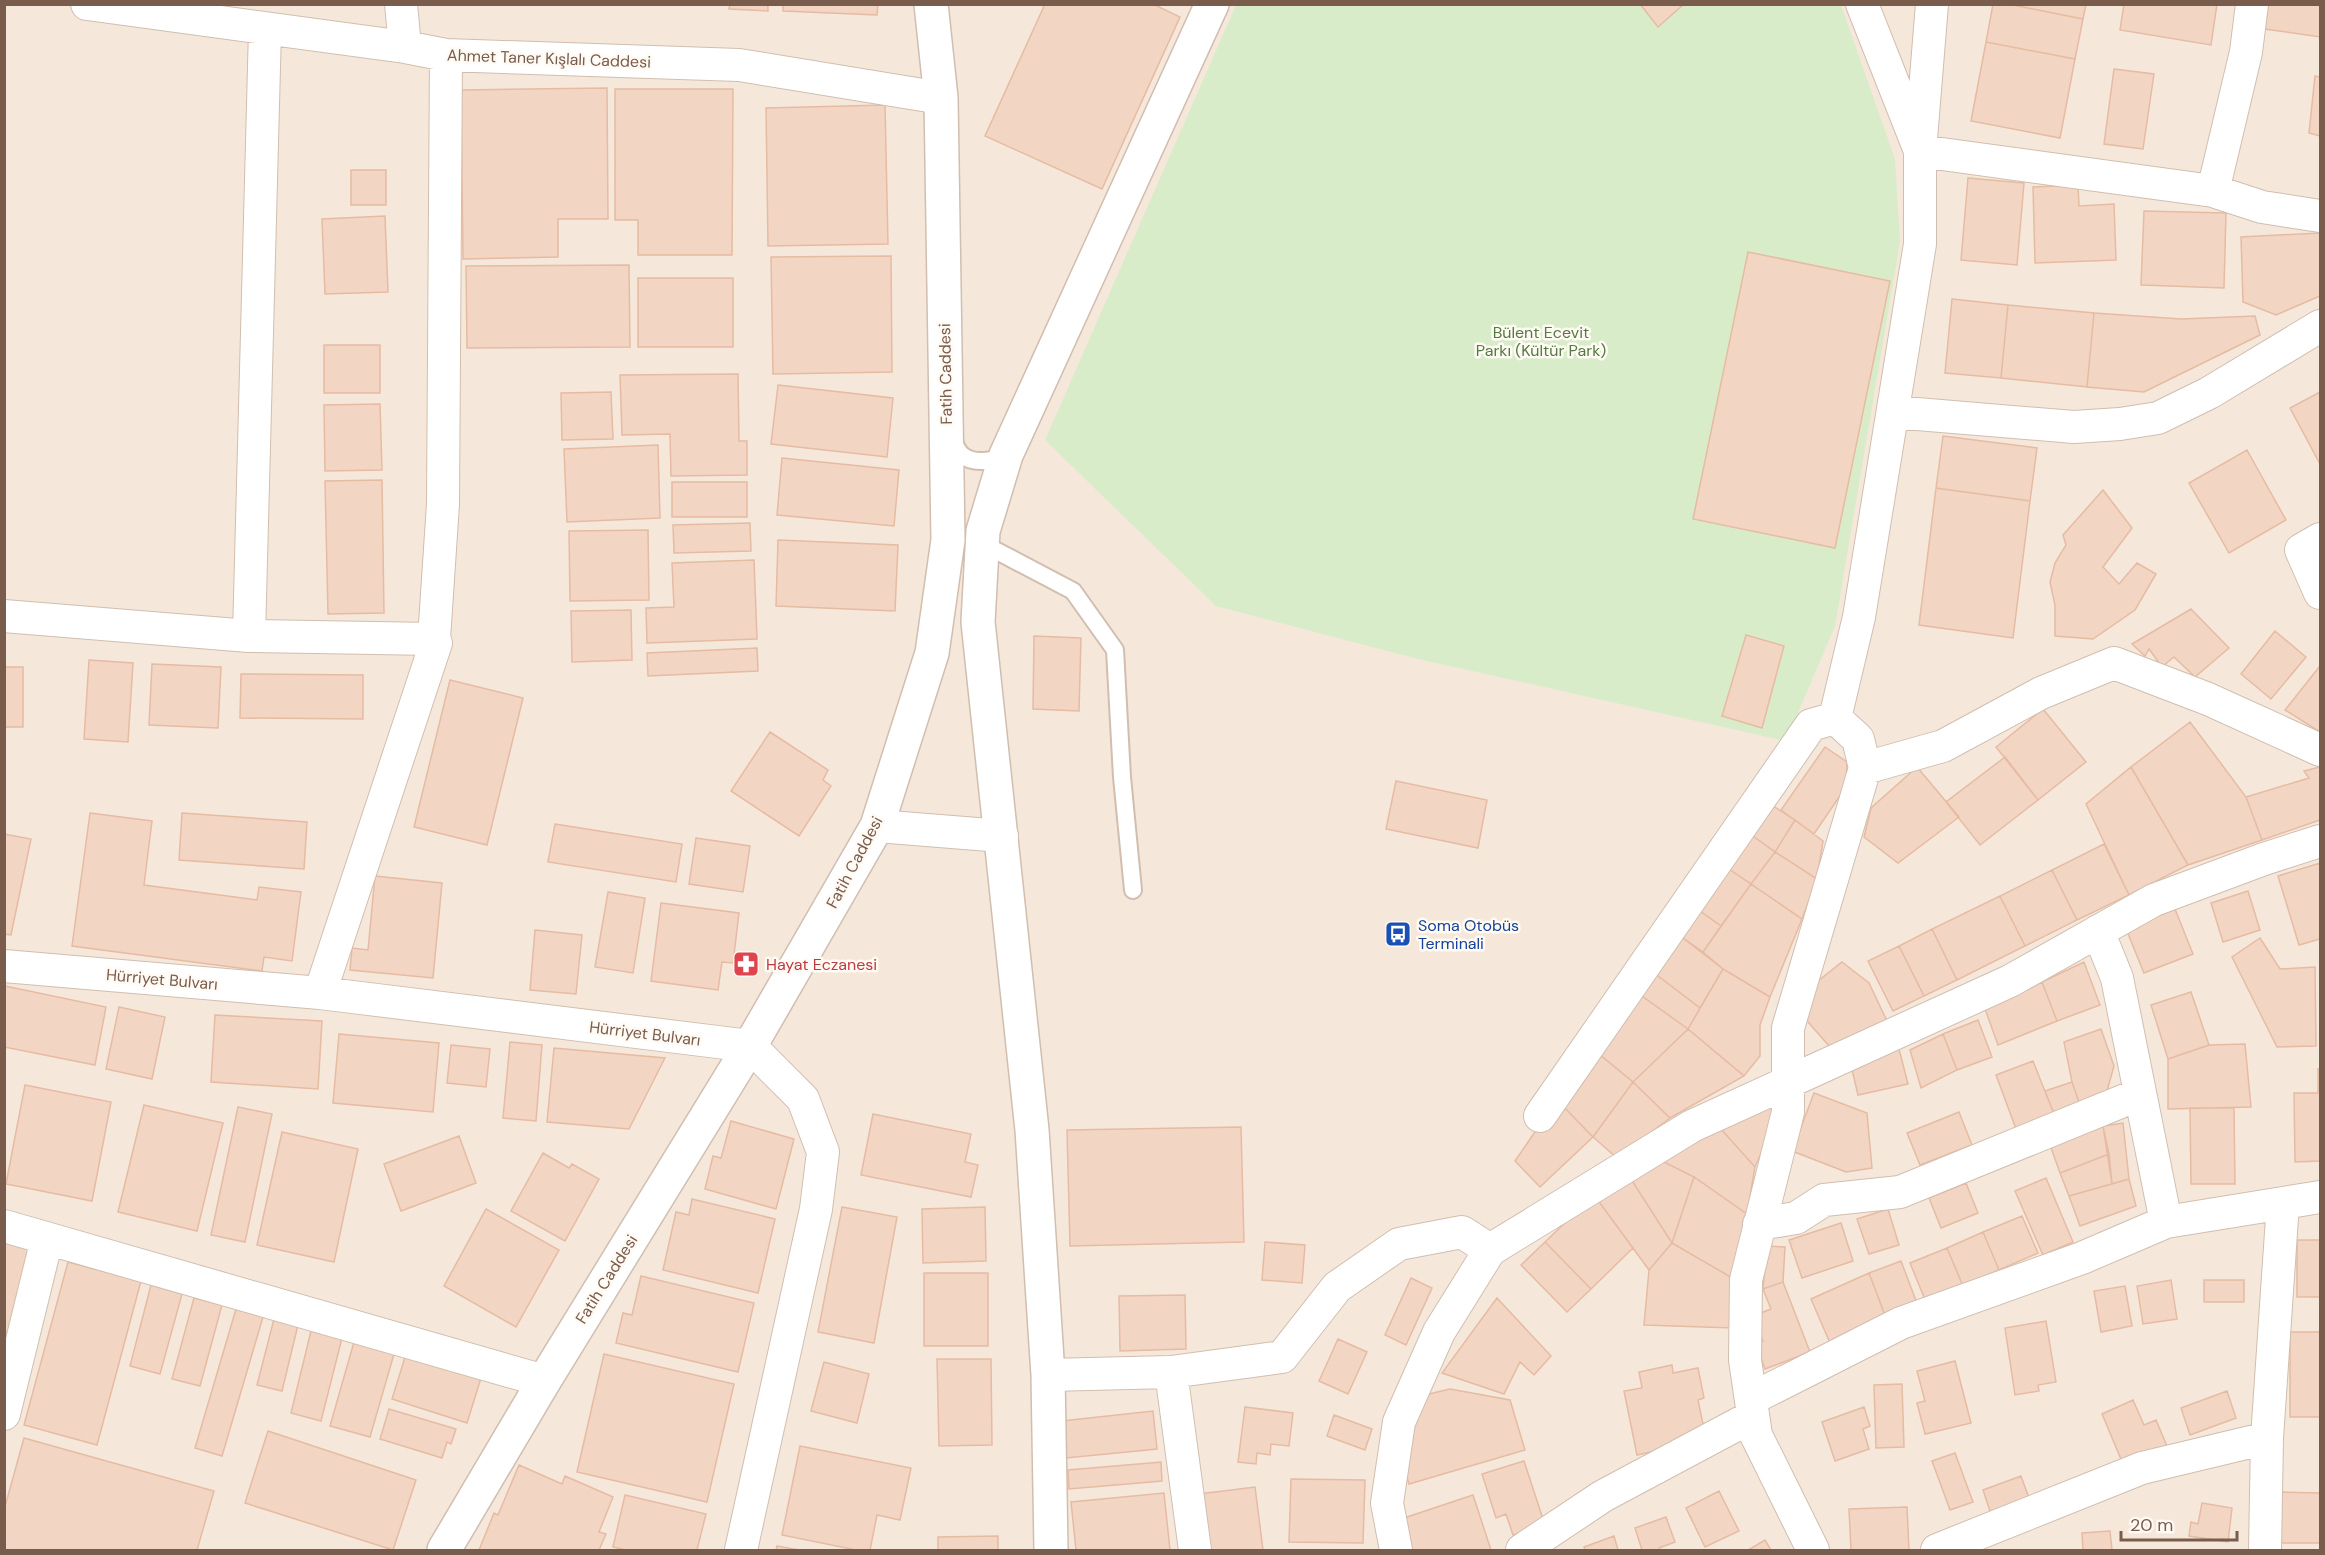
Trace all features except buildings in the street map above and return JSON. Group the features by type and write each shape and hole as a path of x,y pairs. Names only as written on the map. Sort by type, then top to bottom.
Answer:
{"street":[{"name":"Ahmet Taner Kışlalı Caddesi","path":"87,4 405,46 446,55 739,65 940,98"},
{"path":"401,4 405,46"},
{"name":"Fatih Caddesi","path":"444,1551 544,1381 750,1046 877,825 932,653 948,540 940,98 931,4"},
{"path":"1051,1551 1048,1375 1032,1130 978,622 981,549 983,531 1006,455 1212,4"},
{"path":"1862,4 1920,151"},
{"path":"1836,718 1859,618 1920,244 1920,151 1932,4"},
{"path":"2213,190 2246,51 2252,4"},
{"path":"249,636 265,29"},
{"path":"320,993 436,643 434,639 443,504 446,55"},
{"path":"1920,151 2213,190 2262,207 2320,216"},
{"path":"1893,412 2074,427 2120,424 2158,418 2209,393 2320,326"},
{"path":"2320,539 2301,550 2320,593"},
{"path":"4,616 249,636 434,639"},
{"path":"1866,768 1943,746 2041,693 2114,663 2208,699 2320,750"},
{"path":"1813,1551 1756,1435 1745,1360 1746,1280 1788,1113 1788,1028 1866,768 1858,739 1836,718"},
{"path":"1539,1116 1811,725 1836,718"},
{"path":"877,825 1002,836"},
{"path":"1396,1551 1387,1503 1399,1422 1439,1332 1490,1250 1692,1126 2010,981 2154,900 2320,841"},
{"path":"2098,931 2117,978 2166,1222"},
{"name":"Hürriyet Bulvarı","path":"4,966 320,993 750,1046"},
{"path":"741,1551 816,1209 822,1152 803,1099 750,1046"},
{"path":"1759,1224 1796,1218 1824,1200 1900,1192 2140,1094"},
{"path":"1522,1551 1603,1496 1900,1323 2082,1258 2166,1222 2320,1197"},
{"path":"2265,1551 2267,1438 2283,1203"},
{"path":"4,1226 544,1381"},
{"path":"1048,1375 1172,1372 1282,1357 1337,1287 1399,1244 1462,1232 1490,1250"},
{"path":"4,1414 47,1239"},
{"path":"1172,1372 1195,1551"},
{"path":"1937,1551 2142,1468 2267,1438"}],"lane":[{"path":"946,428 962,455 977,461 992,462 1006,455"},
{"path":"981,549 993,549 1072,591 1115,650 1122,777 1133,890"}],"shaded area":[{"path":"5,5 2320,5 2320,1550 5,1550"}],"green space":[{"name":"Bülent Ecevit Parkı (Kültür Park)","path":"1236,5 1841,5 1895,159 1900,242 1835,626 1786,741 1418,659 1216,606 1045,440"}],"place":[{"name":"Soma Otobüs Terminali","path":"1398,934"},
{"name":"Hayat Eczanesi","path":"746,964"}]}
